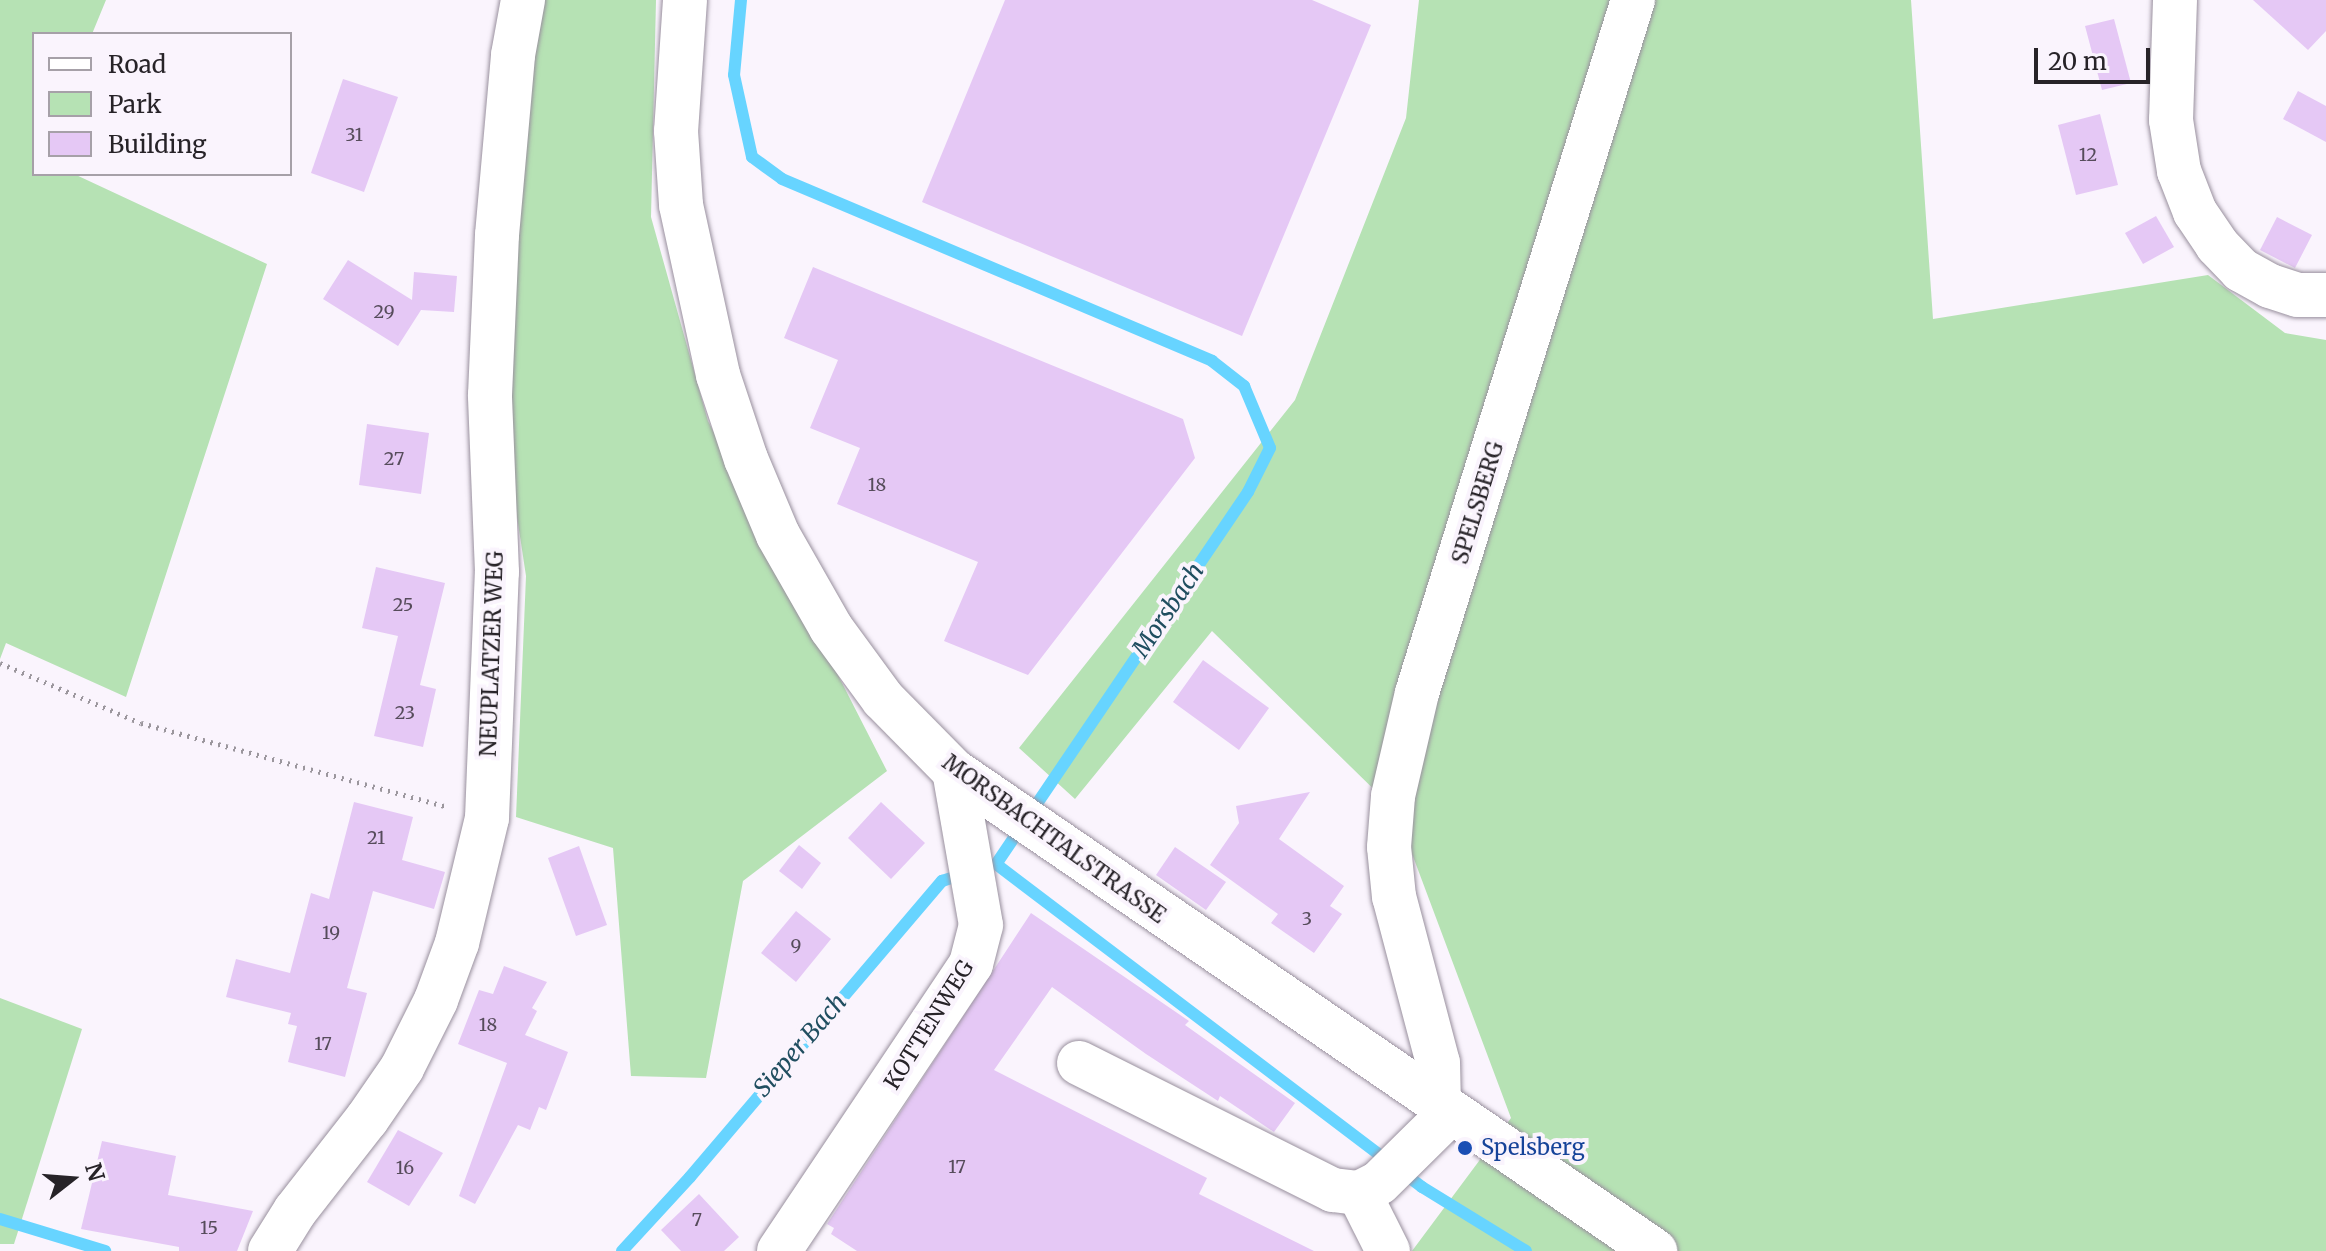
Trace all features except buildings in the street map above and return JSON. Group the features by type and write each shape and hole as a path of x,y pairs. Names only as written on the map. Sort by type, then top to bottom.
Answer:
{"street":[{"name":"NEUPLATZER WEG","path":"270,1251 295,1211 367,1119 402,1068 436,1000 457,943 487,818 497,572 490,395 498,220 513,55 523,0"},
{"name":"MORSBACHTALSTRASSE","path":"685,0 676,131 681,205 697,289 736,431 778,535 803,581 883,699 940,758 1054,842 1655,1251"},
{"name":"SPELSBERG","path":"1445,1109 1438,1063 1394,897 1389,847 1393,796 1417,693 1633,0"},
{"path":"2175,0 2171,120 2179,171 2195,212 2217,245 2241,270 2270,286 2298,295 2326,295"},
{"name":"KOTTENWEG","path":"779,1251 971,964 981,925 940,758"},
{"path":"1079,1063 1333,1190 1369,1188 1417,1146 1445,1109"},
{"path":"1369,1188 1388,1251"}],"path":[{"path":"0,663 141,723 487,818"}],"green space":[{"path":"0,0 106,0 93,32 32,32 32,176 78,176 267,264 126,697 6,643 0,659"},
{"path":"538,0 656,0 651,217 708,421 887,771 743,881 706,1078 631,1076 613,848 516,817 526,576 500,404"},
{"path":"1419,0 1911,0 1933,319 2208,275 2285,333 2326,340 2326,1251 1412,1251 1511,1118 1396,811 1212,631 1075,799 1019,748 1295,400 1406,118"},
{"path":"0,998 82,1029 14,1244 0,1244"}],"waterway":[{"name":"Morsbach","path":"741,0 734,75 752,157 782,179 1212,361 1244,386 1270,448 1248,492 996,864 1422,1187 1526,1251"},
{"name":"Sieper Bach","path":"622,1251 690,1177 942,881 964,874"},
{"name":"Sieper Bach","path":"0,1219 105,1251"}],"place":[{"name":"Spelsberg","path":"1465,1148"}]}
